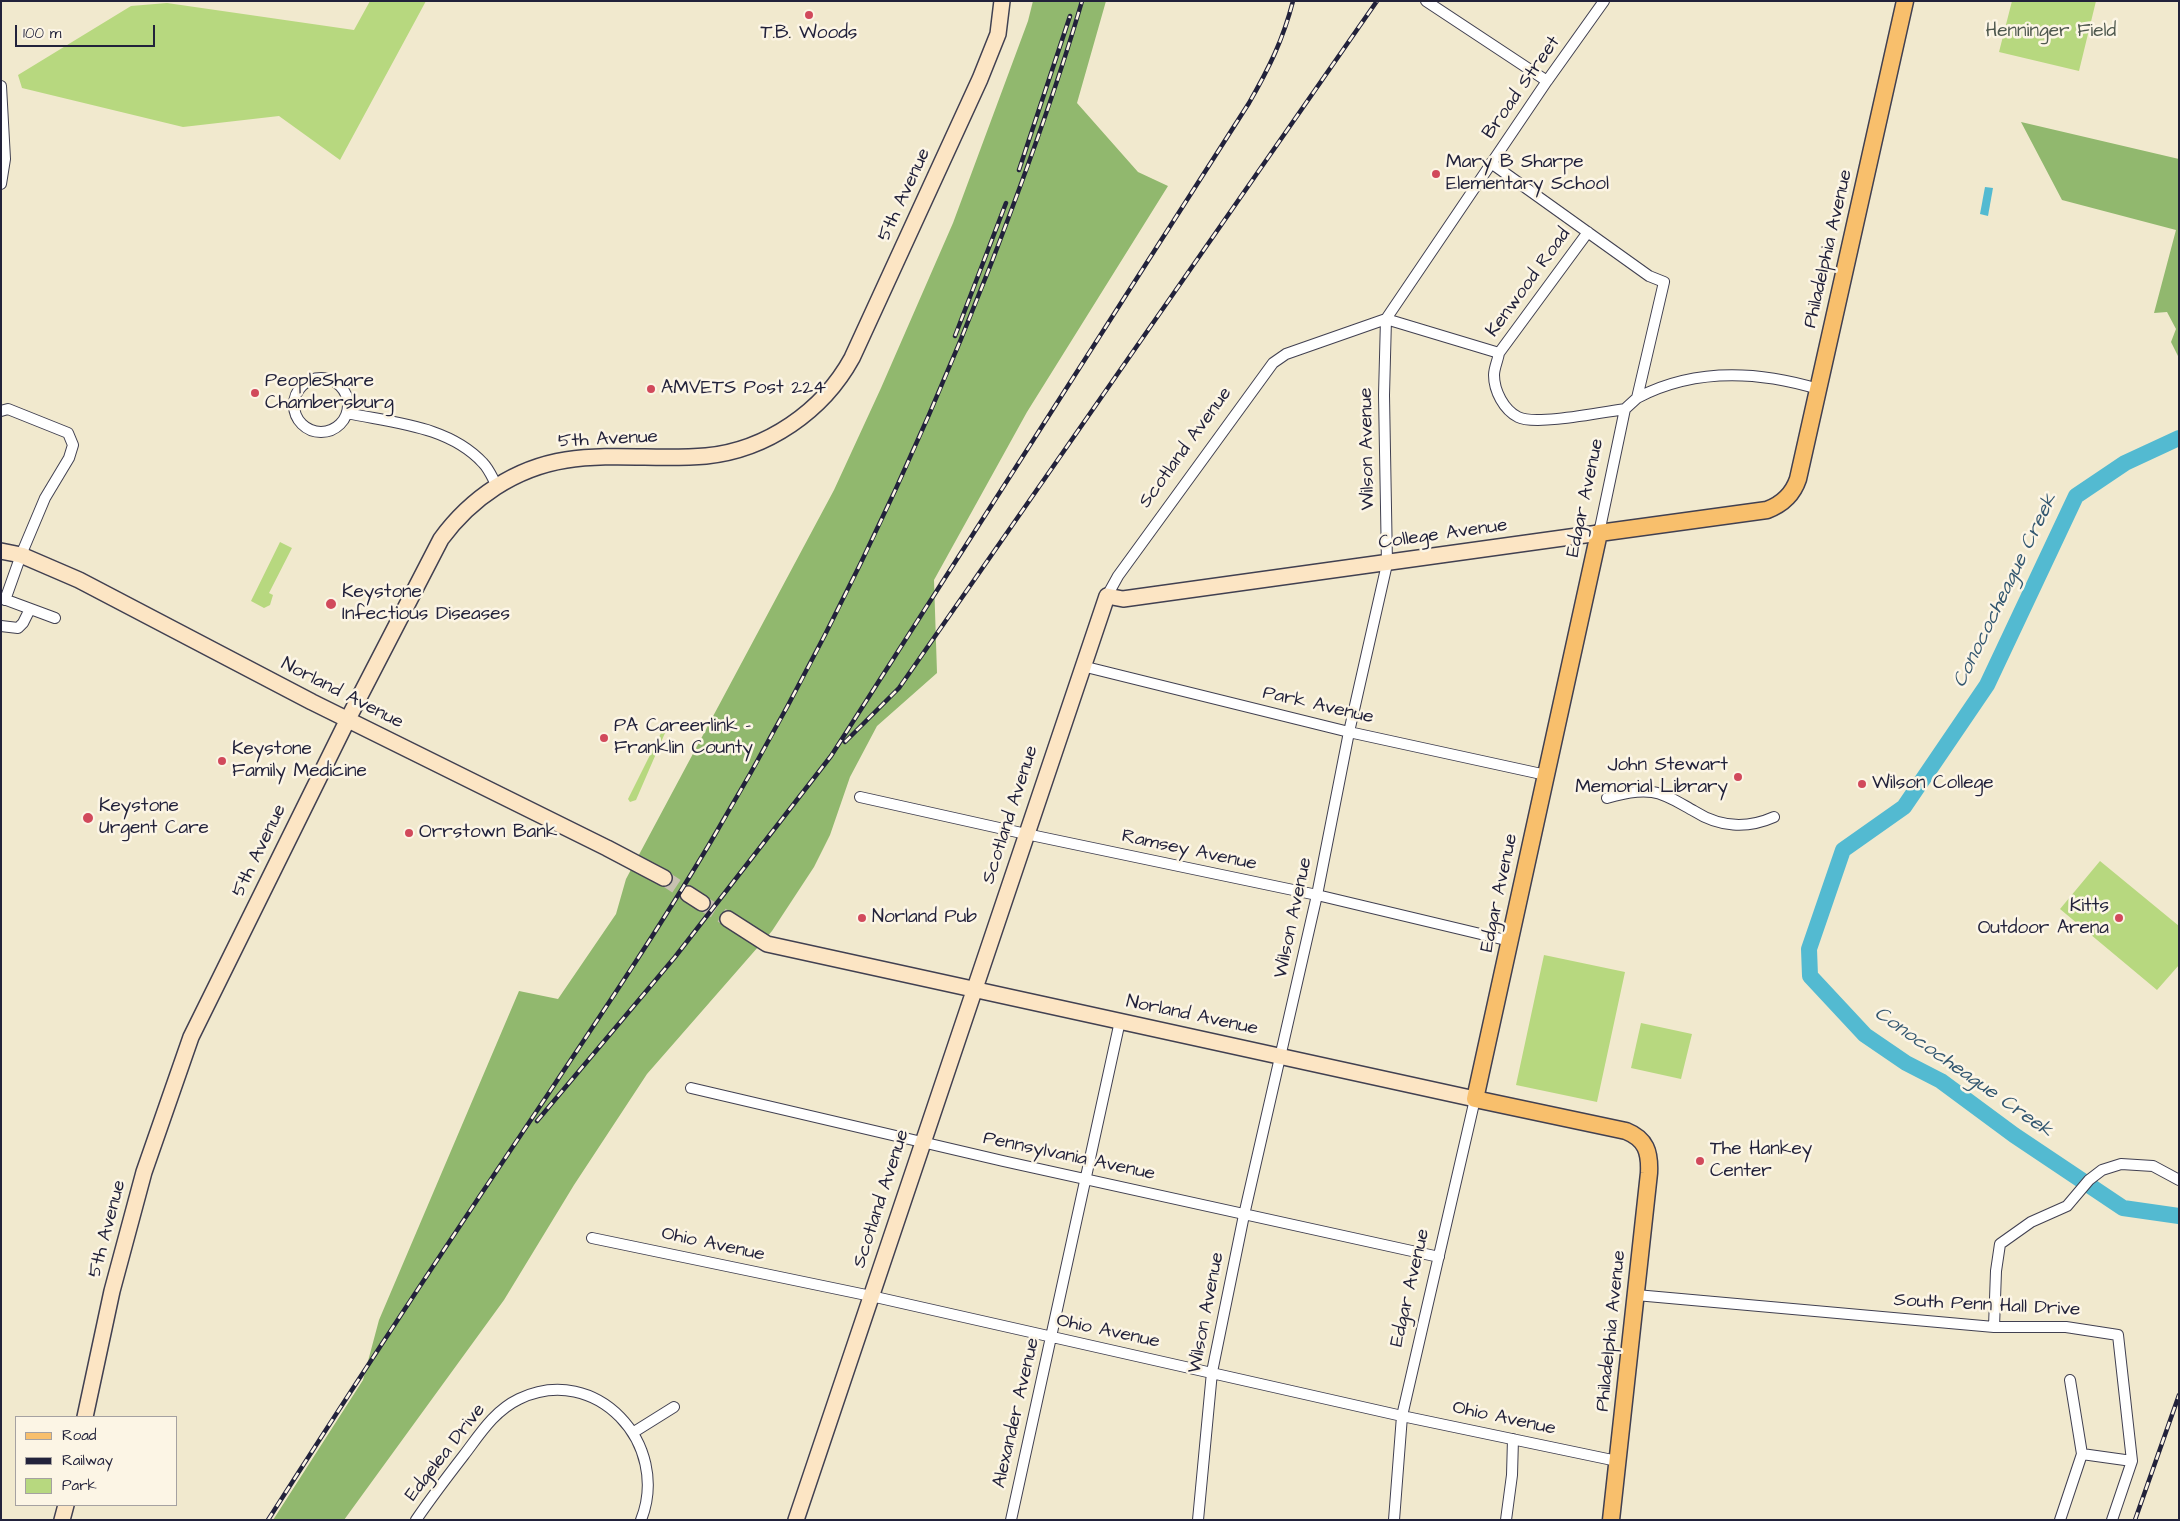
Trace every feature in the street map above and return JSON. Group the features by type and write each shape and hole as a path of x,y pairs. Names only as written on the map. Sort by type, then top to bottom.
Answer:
{"main road":[{"name":"Philadelphia Avenue","path":"1784,501 1798,479 1905,1"},
{"name":"College Avenue","path":"1599,533 1760,511 1773,508 1784,501"},
{"name":"Edgar Avenue","path":"1474,1099 1599,533"},
{"name":"Norland Avenue","path":"1474,1099 1626,1131 1639,1137 1647,1147"},
{"name":"Philadelphia Avenue","path":"1612,1520 1649,1173 1647,1147"}],"street":[{"name":"5th Avenue","path":"85,1416 112,1291 144,1172 191,1037 436,547 463,513 497,486 528,470 579,458 706,456 728,453 774,435 812,409 844,372 867,325 980,79 998,34 1002,1"},
{"path":"1426,1 1547,81"},
{"name":"Broad Street","path":"1386,319 1547,81 1604,1"},
{"path":"1,86 5,159 1,184"},
{"path":"1491,163 1649,276 1664,282 1637,398"},
{"name":"Kenwood Road","path":"1588,232 1499,353 1494,375 1498,394 1508,410 1519,418 1538,420 1625,409"},
{"path":"1386,319 1499,353"},
{"name":"Wilson Avenue","path":"1198,1520 1212,1372 1244,1215 1317,895 1349,732 1386,564 1384,395 1386,319"},
{"name":"Scotland Avenue","path":"796,1520 1106,596 1118,576 1273,362 1286,354 1386,319"},
{"path":"1625,409 1637,398 1668,385 1720,375 1757,375 1818,388"},
{"path":"324,378 337,383 343,389 348,404 347,412 338,426 322,432 314,432 306,428 296,415 295,398 305,383 313,379 324,378"},
{"path":"1,410 8,409 68,433 73,445 69,458 45,498 3,599 55,618"},
{"name":"Edgar Avenue","path":"1599,533 1625,409"},
{"path":"347,412 424,429 455,440 484,463 497,486"},
{"name":"College Avenue","path":"1106,596 1123,599 1599,533"},
{"name":"Norland Avenue","path":"1,551 21,555 79,580 348,720 664,878"},
{"path":"1,626 18,628 23,623 30,609"},
{"name":"Park Avenue","path":"1082,666 1349,732 1546,775"},
{"path":"1607,798 1632,792 1654,792 1671,798 1706,818 1729,824 1755,824 1774,817"},
{"name":"Ramsey Avenue","path":"860,797 1317,895 1510,941"},
{"path":"688,894 702,903"},
{"name":"Norland Avenue","path":"728,919 767,944 1474,1099"},
{"name":"Alexander Avenue","path":"1011,1520 1120,1021"},
{"name":"Pennsylvania Avenue","path":"691,1088 1085,1179 1168,1196 1244,1215 1439,1257"},
{"name":"Edgar Avenue","path":"1394,1520 1402,1416 1474,1099"},
{"path":"1994,1327 1996,1271 2000,1244 2031,1222 2071,1202 2089,1180 2102,1170 2121,1164 2153,1166 2179,1180"},
{"name":"Ohio Avenue","path":"592,1238 871,1296 1402,1416 1617,1461"},
{"name":"South Penn Hall Drive","path":"1636,1295 1994,1327 2066,1327 2118,1335 2132,1462 2112,1520"},
{"path":"2060,1520 2082,1454 2070,1380"},
{"name":"Edgelea Drive","path":"416,1520 491,1420 519,1399 549,1390 583,1394 614,1410 634,1432 644,1459 647,1474 644,1510 641,1520"},
{"path":"634,1432 674,1407"},
{"path":"1506,1520 1512,1475 1513,1439"},
{"path":"2082,1454 2132,1462"},
{"path":"62,1520 66,1506"}],"green space":[{"path":"370,1 426,1 340,160 279,116 183,127 22,88 18,75 131,6 167,3 354,30"},
{"path":"1033,1 1106,1 1077,103 1138,172 1168,186 1027,412 934,580 937,673 877,726 850,777 830,835 814,867 772,931 647,1074 574,1185 504,1300 344,1520 273,1520 363,1380 379,1320 519,991 558,999 616,914 626,879 834,490 953,223 1028,21"},
{"name":"Henninger Field","path":"2012,1 2096,1 2079,71 1999,52"},
{"path":"2021,122 2179,159 2179,358 2171,342 2176,329 2167,312 2154,313 2176,230 2062,200"},
{"path":"280,542 292,548 269,593 273,595 270,605 264,608 251,601"},
{"path":"665,725 668,726 636,800 630,802 628,799"},
{"name":"Kitts Outdoor Arena","path":"2100,861 2179,926 2179,965 2157,990 2060,909"},
{"path":"1544,955 1625,972 1597,1102 1516,1085"},
{"path":"1641,1023 1692,1034 1681,1079 1631,1068"}],"water":[{"path":"1985,187 1993,188 1988,216 1980,214"}],"waterway":[{"name":"Conococheague Creek","path":"2179,438 2125,463 2076,496 1987,685 1904,807 1843,850 1809,949 1810,976 1865,1035 1906,1063 1941,1081 2014,1135 2123,1208 2179,1216"}],"tunnel":[{"path":"664,878 688,894"},
{"path":"702,903 728,919"}],"railway":[{"path":"268,1520 391,1330 663,919 710,843 789,703 827,632 897,487 961,339 1027,167 1082,1"},
{"path":"537,1121 675,957 831,756 1249,103 1275,54 1293,1"},
{"path":"845,742 899,688 1377,1"},
{"path":"1019,170 1070,16"},
{"path":"955,336 1006,203"},
{"path":"2135,1520 2179,1395"}],"place":[{"name":"T.B. Woods","path":"809,15"},
{"name":"Mary B Sharpe Elementary School","path":"1436,174"},
{"name":"AMVETS Post 224","path":"651,389"},
{"name":"PeopleShare Chambersburg","path":"255,393"},
{"name":"Keystone Infectious Diseases","path":"331,604"},
{"name":"PA Careerlink - Franklin County","path":"604,738"},
{"name":"Keystone Family Medicine","path":"222,761"},
{"name":"John Stewart Memorial Library","path":"1738,777"},
{"name":"Wilson College","path":"1862,784"},
{"name":"Keystone Urgent Care","path":"88,818"},
{"name":"Orrstown Bank","path":"409,833"},
{"name":"Norland Pub","path":"862,918"},
{"name":"Kitts Outdoor Arena","path":"2119,918"},
{"name":"The Hankey Center","path":"1700,1161"}]}
